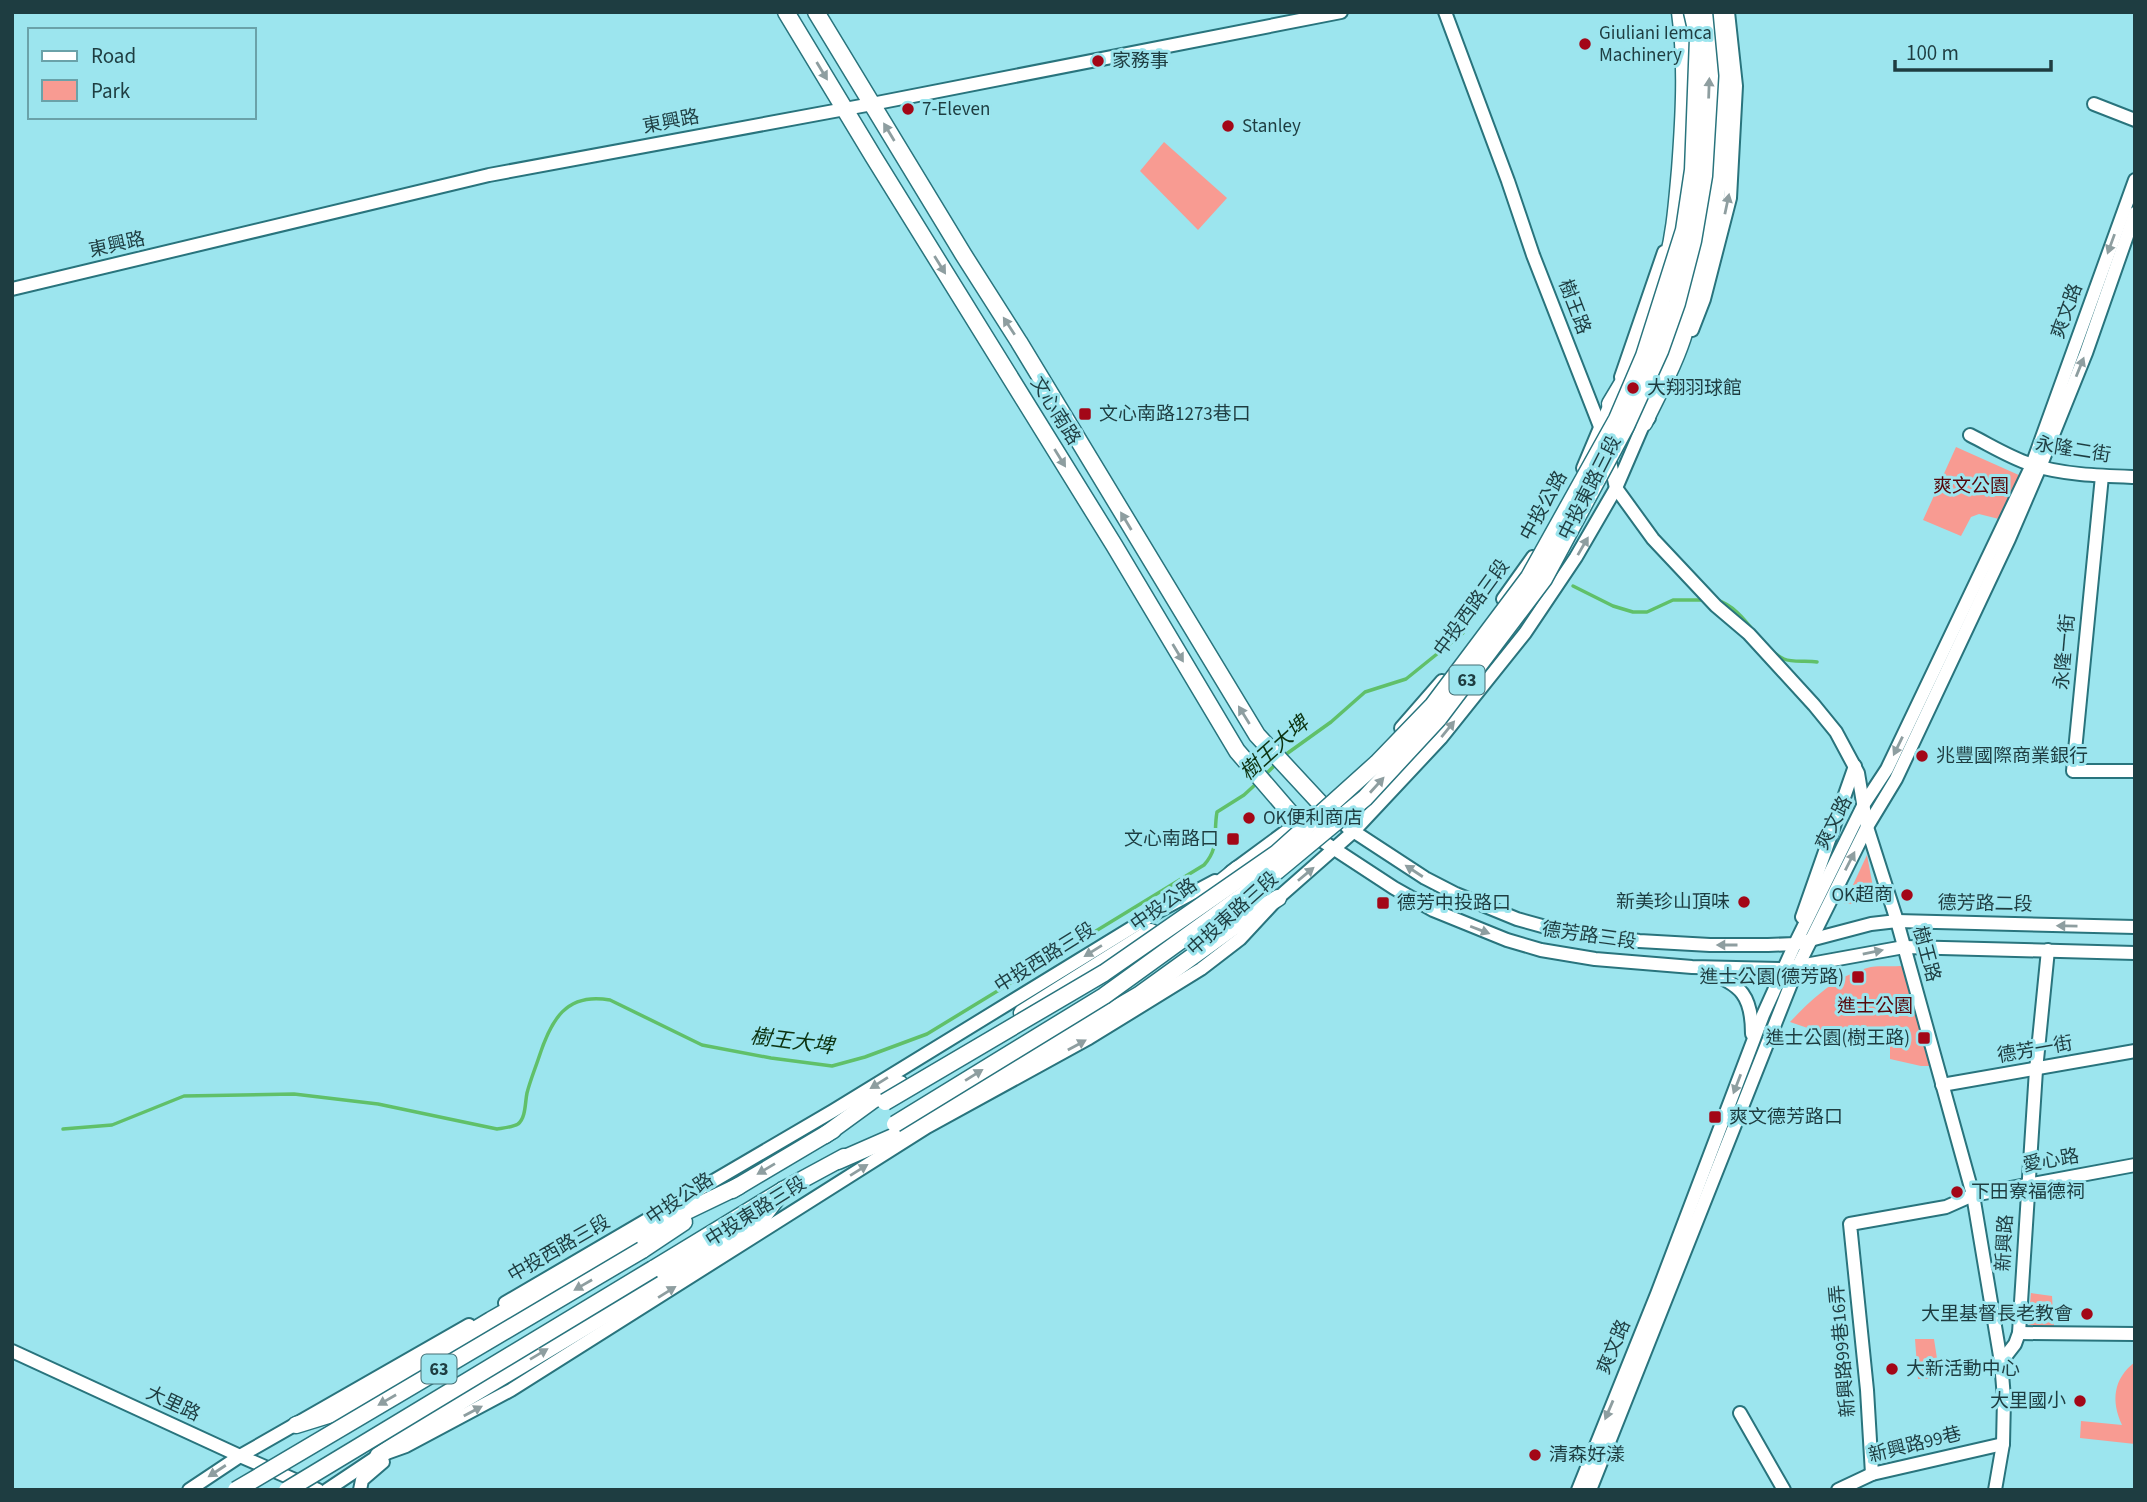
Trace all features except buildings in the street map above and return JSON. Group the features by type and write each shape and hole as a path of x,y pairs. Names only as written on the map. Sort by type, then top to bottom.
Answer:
{"main road":[{"name":"文心南路","path":"786,12 1114,545 1237,751 1299,823"},
{"name":"文心南路","path":"816,12 963,254 1020,342 1257,735 1320,803"},
{"path":"1610,404 1638,354 1667,263 1675,226 1684,121 1684,40 1680,12"},
{"name":"中投公路","path":"236,1490 642,1250 739,1186 1104,973 1277,853 1377,763 1433,705 1529,577 1617,419 1644,356 1684,230 1693,170 1698,38 1692,12"},
{"name":"中投公路","path":"287,1490 783,1190 838,1161 1104,996 1277,870 1365,798 1439,718 1544,579 1626,426 1660,351 1677,303 1693,241 1704,176 1710,76 1704,12"},
{"path":"1644,423 1685,332 1708,242 1716,198 1723,121 1723,69 1717,12"},
{"path":"825,1135 873,1100 1027,1010 1190,908 1238,869"},
{"path":"838,1161 902,1133 1139,995 1278,898"},
{"path":"296,1425 338,1412 660,1224 739,1186"},
{"path":"377,1456 460,1402 758,1223 783,1190"}],"street":[{"name":"東興路","path":"12,289 489,176 1340,12"},
{"name":"樹王路","path":"1445,12 1533,256 1601,425 1616,488 1653,539 1716,606 1749,634 1814,705 1836,732 1858,773 1867,827 1897,921 1973,1195 2001,1362"},
{"name":"中投西路三段","path":"189,1490 240,1456 833,1111 1159,911 1238,869 1299,823 1386,745 1437,687 1528,564 1569,496 1610,404 1663,254 1668,228 1680,150 1678,35 1674,12"},
{"name":"中投東路三段","path":"327,1490 377,1456 407,1446 511,1390 927,1127 1089,1038 1201,969 1240,939 1278,898 1353,832 1441,738 1525,633 1557,586 1616,488 1644,423 1662,404 1704,299 1730,198 1736,86 1728,12"},
{"path":"2094,104 2135,120"},
{"name":"爽文路","path":"1578,1490 1783,969 1864,804 1887,769 2036,466 2135,180"},
{"name":"爽文路","path":"1590,1490 1798,966 1867,827 1896,779 2086,353 2135,213"},
{"name":"永隆二街","path":"1970,435 2036,466 2102,476 2135,477"},
{"name":"永隆一街","path":"2102,476 2073,771 2135,771"},
{"path":"1528,564 1525,576 1529,587 1544,592 1557,586"},
{"path":"1795,944 1808,897 1855,766"},
{"name":"德芳路三段","path":"1320,803 1353,832 1425,878 1479,905 1553,929 1639,940 1710,945 1795,944"},
{"name":"德芳路三段","path":"1299,823 1313,836 1433,910 1507,940 1541,950 1595,959 1692,967 1783,969 1904,947"},
{"name":"德芳路二段","path":"1795,944 1871,924 1897,921 2135,927"},
{"path":"1904,947 2135,953"},
{"name":"新興路","path":"2001,1362 2015,1344 2019,1333 2036,1070 2048,950"},
{"path":"1692,967 1723,978 1750,1002 1752,1043"},
{"name":"德芳一街","path":"1942,1086 2135,1051"},
{"name":"愛心路","path":"1850,1224 1946,1207 1973,1195 2135,1165"},
{"name":"新興路99巷16弄","path":"1850,1224 1867,1390 1872,1474"},
{"path":"2019,1333 2135,1334"},
{"name":"大里路","path":"12,1351 318,1490"},
{"path":"1995,1490 2003,1444 2001,1362"},
{"path":"1740,1413 1784,1490"},
{"name":"新興路99巷","path":"1839,1490 1872,1474 2003,1444"},
{"path":"360,1490 362,1480 375,1467 407,1446"}],"green space":[{"path":"1164,142 1227,198 1198,230 1140,171"},
{"name":"爽文公園","path":"1956,447 2021,476 1999,519 1979,514 1971,517 1961,536 1923,520"},
{"path":"1867,855 1876,903 1844,904"},
{"name":"進士公園","path":"1871,967 1907,967 1932,1066 1890,1059 1890,1045 1843,1049 1837,1038 1790,1022 1816,997 1845,977"},
{"path":"2031,1293 2052,1296 2054,1327 2028,1324"},
{"path":"1915,1339 1934,1339 1940,1378 1918,1379"},
{"path":"2135,1362 2135,1444 2080,1438 2081,1421 2122,1425 2116,1407 2116,1391 2122,1376"}],"waterway":[{"name":"樹王大埤","path":"1573,586 1613,606 1633,612 1647,612 1673,600 1706,600"},
{"name":"樹王大埤","path":"1717,600 1736,612 1766,646 1784,659 1817,662"},
{"name":"樹王大埤","path":"1285,755 1331,722 1365,692 1406,679 1463,633"},
{"name":"樹王大埤","path":"1265,775 1277,763"},
{"name":"樹王大埤","path":"63,1129 112,1125 184,1096 294,1094 378,1104 497,1129 511,1127 523,1118 527,1093 549,1031 562,1012 582,1000 610,1000 702,1045 832,1066 865,1057 927,1034 1204,865 1214,846 1217,812 1257,783"}],"place":[{"name":"Giuliani Iemca Machinery","path":"1585,44"},
{"name":"家務事","path":"1098,61"},
{"name":"7-Eleven","path":"908,109"},
{"name":"Stanley","path":"1228,126"},
{"name":"大翔羽球館","path":"1633,388"},
{"name":"文心南路1273巷口","path":"1085,414"},
{"name":"兆豐國際商業銀行","path":"1922,756"},
{"name":"OK便利商店","path":"1249,818"},
{"name":"文心南路口","path":"1233,839"},
{"name":"OK超商","path":"1907,895"},
{"name":"新美珍山頂味","path":"1744,902"},
{"name":"德芳中投路口","path":"1383,903"},
{"name":"進士公園(德芳路)","path":"1858,977"},
{"name":"進士公園(樹王路)","path":"1924,1038"},
{"name":"爽文德芳路口","path":"1715,1117"},
{"name":"下田寮福德祠","path":"1957,1192"},
{"name":"大里基督長老教會","path":"2087,1314"},
{"name":"大新活動中心","path":"1892,1369"},
{"name":"大里國小","path":"2080,1401"},
{"name":"清森好漾","path":"1535,1455"}]}
